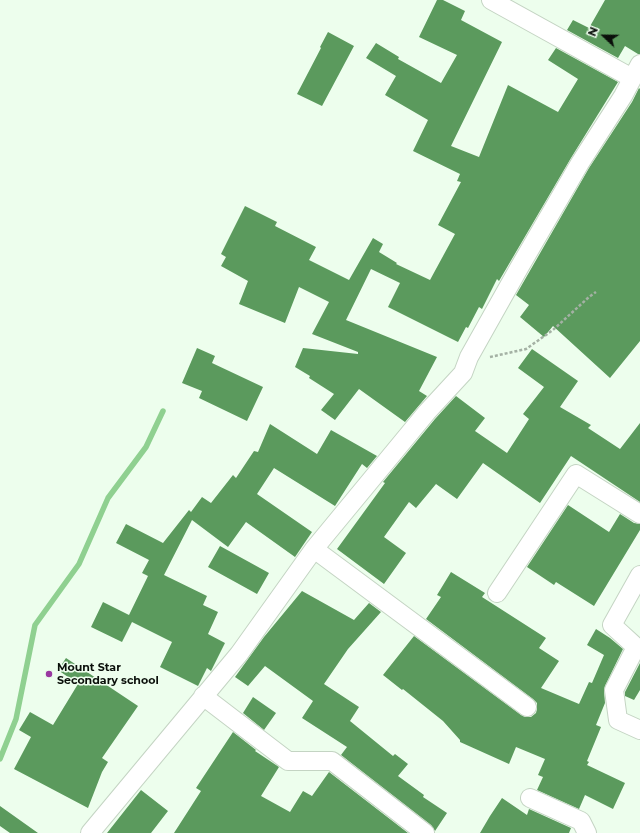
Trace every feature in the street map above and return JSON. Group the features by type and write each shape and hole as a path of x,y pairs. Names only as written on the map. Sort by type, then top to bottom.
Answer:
{"street":[{"path":"90,833 239,654 314,549 427,412 463,373 469,357 519,268 580,163 623,96 636,71 491,0"},
{"path":"497,593 576,474 640,514"},
{"path":"314,549 527,707"},
{"path":"640,575 612,625 636,647 614,690 618,720 640,730"},
{"path":"203,696 288,761 332,761 424,833"},
{"path":"530,798 581,821 587,833"}],"path":[{"path":"469,357 480,358 526,349 553,330 596,292"}],"building":[{"path":"437,0 443,0 465,11 461,20 502,42 451,146 479,157 508,85 558,112 578,79 548,60 556,48 618,82 571,158 499,281 497,279 482,309 479,307 468,328 466,327 458,342 388,307 400,283 371,269 346,320 437,357 419,391 427,396 405,422 359,389 335,420 321,410 334,394 295,367 303,348 358,354 358,352 312,334 329,302 299,287 285,323 239,304 248,281 221,266 226,257 221,254 245,206 277,222 275,226 316,247 309,260 349,280 373,238 383,244 379,252 397,263 396,264 430,280 455,234 438,225 461,182 457,181 460,174 413,151 428,120 385,95 396,76 366,58 376,43 399,57 398,59 441,83 457,55 419,37"},
{"path":"605,0 640,0 640,54 625,46 618,58 567,30 573,20 589,28"},
{"path":"328,32 354,46 322,106 297,94"},
{"path":"639,88 640,341 610,378 553,326 544,337 520,317 529,305 516,295 589,168 632,102"},
{"path":"197,348 215,356 212,363 263,387 247,421 199,398 202,391 182,383"},
{"path":"532,349 578,381 560,407 591,425 588,428 620,449 640,423 640,502 571,456 540,503 483,463 457,499 436,484 416,508 409,502 384,537 406,553 384,584 337,549 385,483 383,482 456,396 485,418 475,431 507,453 529,419 523,414 544,387 518,368"},
{"path":"270,424 317,454 331,430 377,456 367,468 362,464 335,506 274,468 257,494 312,532 295,557 246,522 228,547 192,520 164,575 207,596 203,605 218,612 208,634 225,643 211,671 207,668 198,686 160,667 172,642 132,622 122,642 91,627 103,602 129,615 148,576 142,573 149,560 116,543 126,524 163,543 189,510 191,512 202,497 211,503 233,475 236,478 254,451 258,452"},
{"path":"568,505 609,532 620,514 634,523 640,524 640,530 594,606 556,582 554,585 527,567"},
{"path":"220,546 269,573 257,594 208,567"},
{"path":"451,572 485,593 482,597 546,638 539,648 559,661 541,688 579,704 589,682 592,683 604,655 587,645 596,629 623,649 605,686 605,703 596,725 601,727 587,761 589,762 587,765 625,783 613,809 585,795 579,809 537,790 543,777 538,775 545,759 516,747 509,764 460,742 460,740 443,721 383,675 414,636 521,715 531,717 536,713 537,703 533,699 426,619 441,597 437,595"},
{"path":"302,591 354,620 369,603 381,612 348,649 324,684 359,707 350,721 393,756 395,754 408,764 398,776 424,795 423,797 447,813 435,831 431,825 341,755 347,747 302,718 313,701 265,666 248,686 235,677 264,637"},
{"path":"66,658 138,706 102,758 108,762 102,772 88,808 14,769 31,737 19,730 30,712 53,725 78,684 58,670"},
{"path":"640,663 640,690 634,700 625,696 625,692"},
{"path":"253,697 276,713 264,730 243,713"},
{"path":"233,732 256,750 255,751 279,767 261,796 290,812 303,791 312,796 329,772 408,833 174,833 201,791 196,788"},
{"path":"141,790 168,811 151,833 107,833"},
{"path":"502,798 527,815 529,809 571,828 569,833 480,833"},
{"path":"0,806 38,833 10,833 0,826"}],"waterway":[{"path":"0,759 16,719 35,625 79,564 108,498 146,447 163,411"}],"place":[{"name":"Mount Star Secondary school","path":"49,674"}]}
